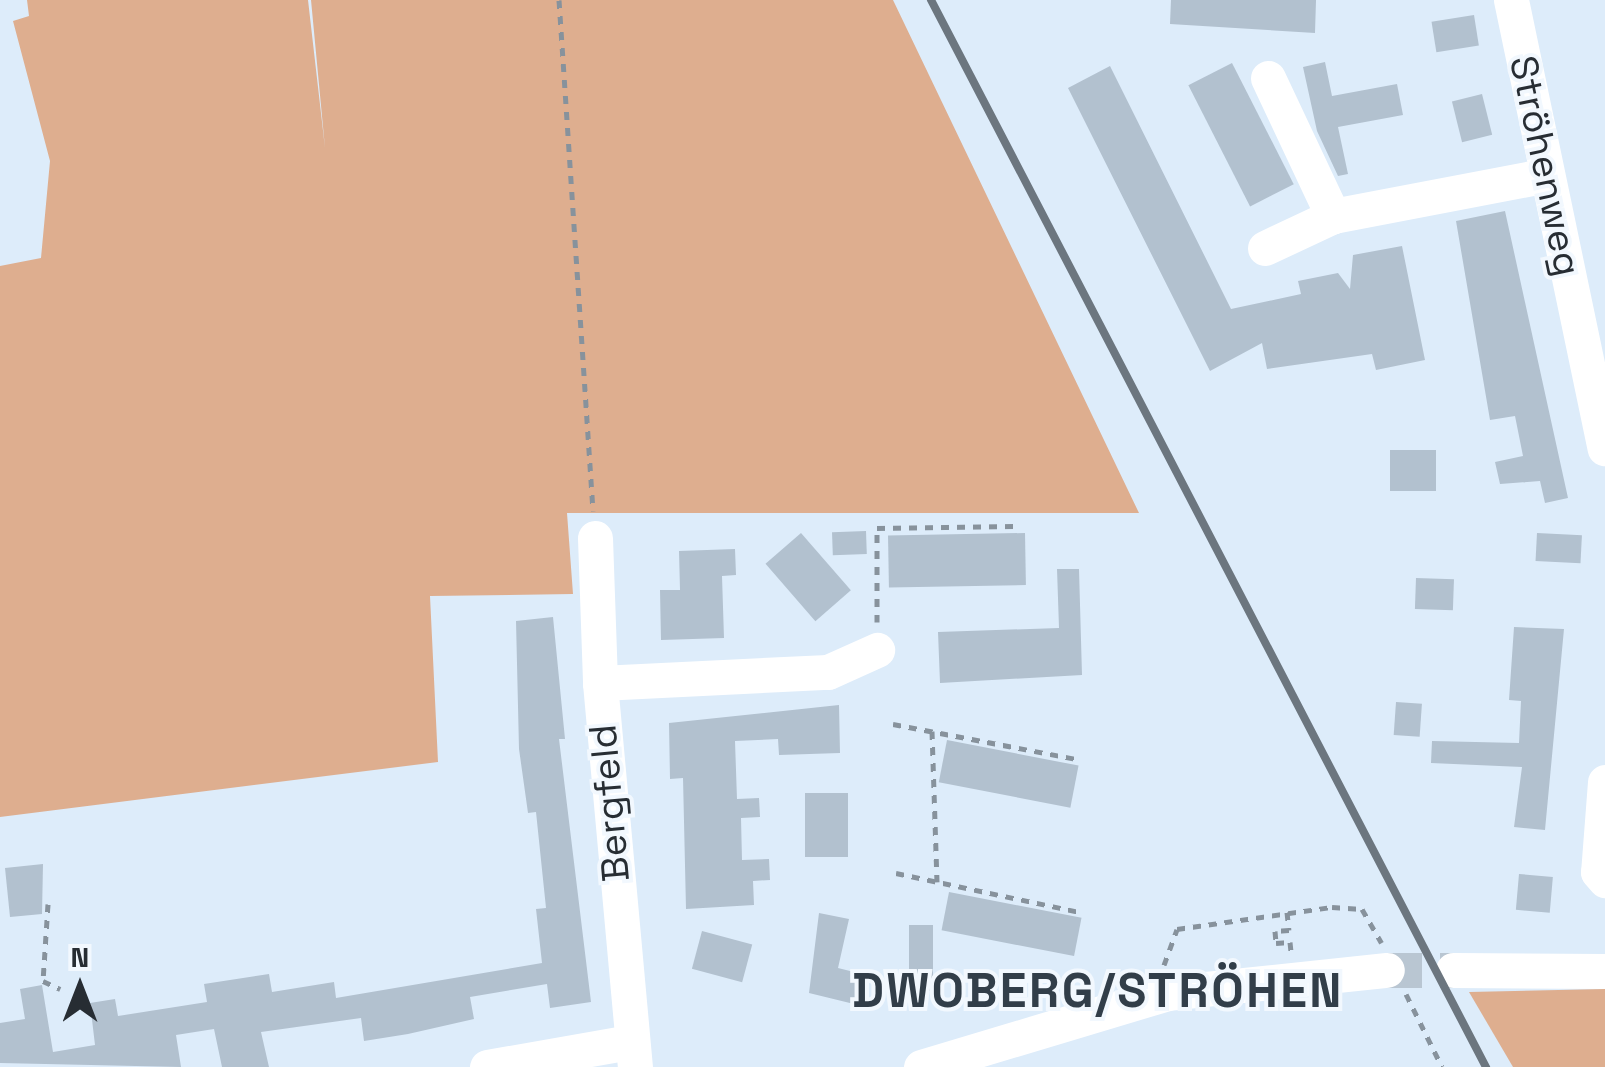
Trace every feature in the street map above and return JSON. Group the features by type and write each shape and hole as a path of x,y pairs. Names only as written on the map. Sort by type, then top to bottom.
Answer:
{"street":[{"name":"Ströhenweg","path":"1511,0 1605,448"},
{"path":"1268,78 1333,216"},
{"path":"1266,248 1333,216 1547,174"},
{"name":"Bergfeld","path":"595,538 600,683 632,1054"},
{"path":"600,683 828,672 877,650"},
{"path":"1605,782 1598,872 1605,880"},
{"path":"922,1067 1167,993 1387,970"},
{"path":"1453,970 1605,970"},
{"path":"487,1067 632,1054"}],"path":[{"path":"559,0 595,538"},
{"path":"877,650 877,528 1014,526"},
{"path":"894,724 1076,759"},
{"path":"932,731 937,882"},
{"path":"896,873 1078,912"},
{"path":"48,904 43,981 60,989"},
{"path":"1163,966 1177,929 1287,912 1362,910 1378,933"},
{"path":"1287,912 1288,930 1275,931 1276,943 1290,942 1290,952"},
{"path":"1410,1001 1442,1067"}],"shaded area":[{"path":"27,0 308,0 325,148 311,0 893,0 1139,513 567,513 573,594 430,596 438,762 0,817 0,266 41,258 50,161 13,21 29,16"},
{"path":"1605,989 1605,1067 1513,1067 1469,992"}],"building":[{"path":"1171,0 1316,0 1315,33 1170,24"},
{"path":"1474,15 1479,46 1436,52 1432,22"},
{"path":"1325,62 1332,96 1397,84 1403,115 1338,127 1348,174 1338,176 1317,131 1303,67"},
{"path":"1232,63 1294,184 1250,206 1188,85"},
{"path":"1110,66 1231,309 1301,294 1298,281 1338,273 1350,289 1353,255 1402,246 1425,360 1376,370 1372,354 1267,369 1262,343 1210,371 1068,88"},
{"path":"1482,94 1492,135 1462,142 1452,101"},
{"path":"1505,211 1568,498 1545,503 1540,481 1500,484 1495,462 1523,456 1515,416 1490,420 1456,221"},
{"path":"1390,450 1436,450 1436,491 1390,491"},
{"path":"866,531 867,554 833,555 832,532"},
{"path":"801,533 851,590 815,621 766,564"},
{"path":"1025,533 1026,585 889,587 888,535"},
{"path":"1537,533 1582,535 1580,563 1536,561"},
{"path":"735,549 736,575 722,576 724,638 661,640 660,590 680,590 679,551"},
{"path":"1057,569 1079,569 1082,675 940,683 938,632 1059,628"},
{"path":"1416,578 1454,579 1453,610 1415,609"},
{"path":"553,617 565,739 559,739 591,1002 550,1008 547,984 470,997 474,1019 408,1034 364,1041 361,1018 261,1032 269,1067 222,1067 214,1029 176,1035 181,1067 0,1063 0,1023 25,1019 20,989 42,985 53,1052 95,1045 90,1003 115,999 118,1016 207,1002 204,984 269,974 272,992 334,982 336,998 542,963 536,909 546,908 536,812 528,813 519,749 516,621"},
{"path":"1514,627 1564,629 1545,830 1514,827 1522,767 1431,763 1432,741 1519,743 1521,701 1509,700"},
{"path":"1396,702 1422,704 1420,737 1394,735"},
{"path":"839,705 840,753 779,755 778,739 735,741 737,799 759,798 760,817 741,818 742,860 769,859 770,880 753,881 754,905 686,909 683,778 670,779 669,723"},
{"path":"947,740 1079,766 1070,808 939,782"},
{"path":"805,793 848,793 848,857 805,857"},
{"path":"43,864 42,914 10,917 5,868"},
{"path":"1519,874 1553,877 1550,913 1516,910"},
{"path":"949,892 1082,918 1074,956 942,930"},
{"path":"819,913 849,919 838,968 862,974 854,1004 809,993"},
{"path":"909,925 933,925 933,991 909,991"},
{"path":"702,931 752,944 742,982 692,969"}],"tunnel":[{"path":"1387,970 1453,970"}],"railway":[{"path":"931,0 1486,1067"}],"district":[{"name":"DWOBERG/STRÖHEN","path":"1098,991"}]}
